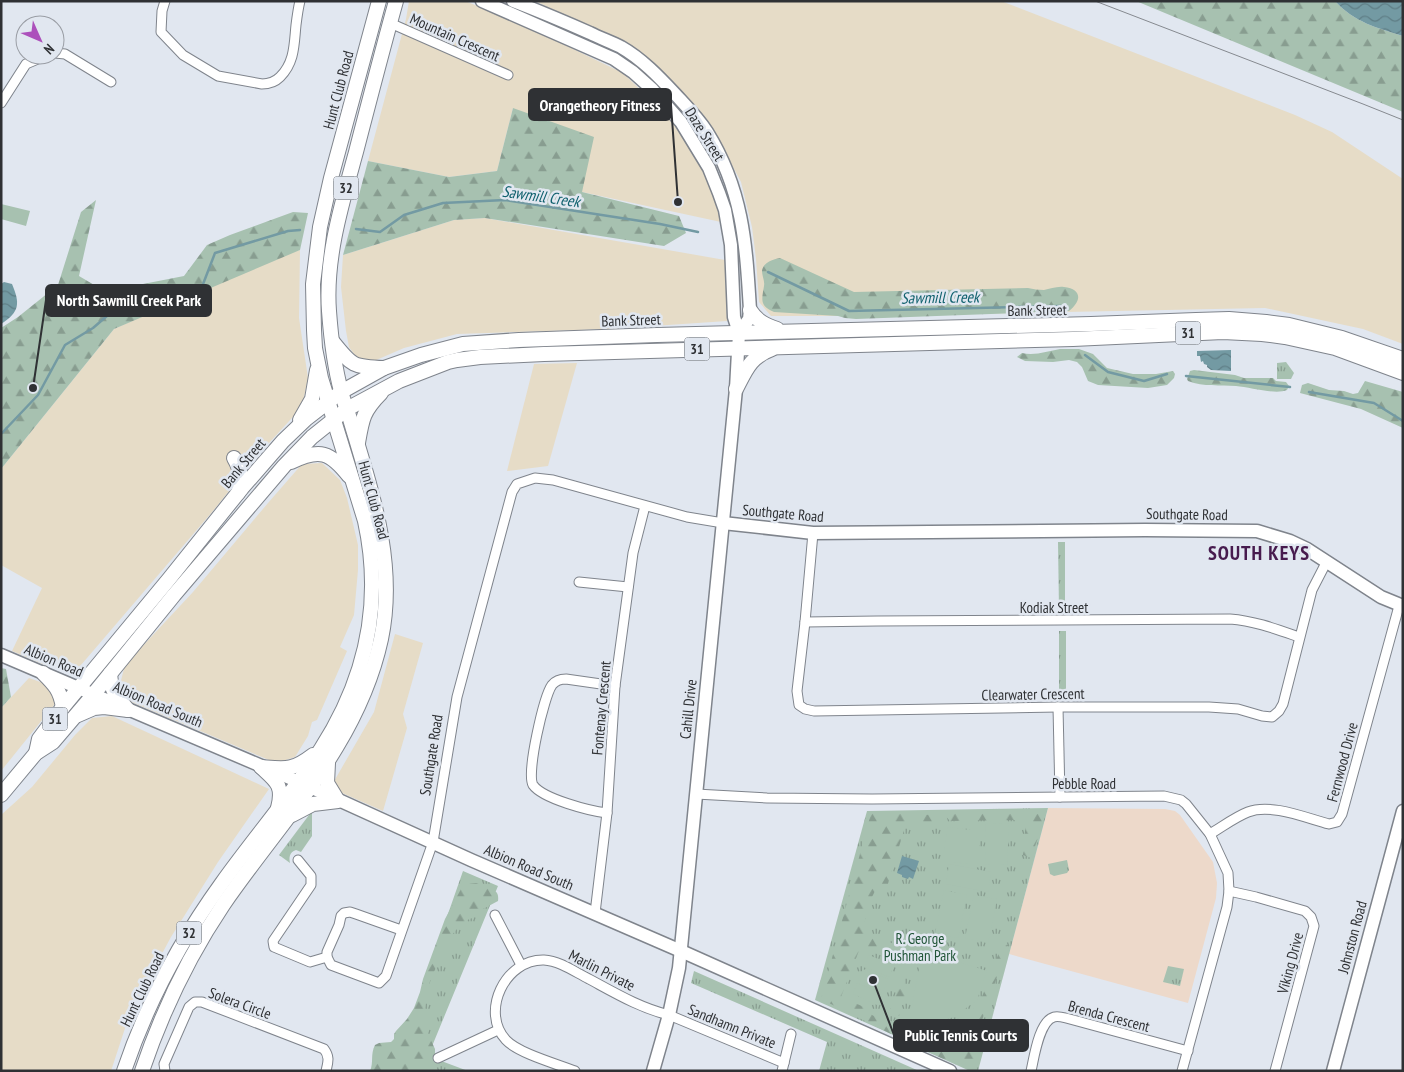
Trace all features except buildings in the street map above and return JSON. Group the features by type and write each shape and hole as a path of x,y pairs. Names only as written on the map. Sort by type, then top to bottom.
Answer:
{"main road":[{"name":"Hunt Club Road","path":"142,1071 152,1040 169,1002 205,934 283,813 304,785 328,762 350,726 369,683 382,635 386,570 381,534 358,446 341,392 334,360 329,311 329,283 336,234 349,177 396,1"},
{"name":"Hunt Club Road","path":"304,785 321,749 338,721 356,680 366,647 371,616 373,574 369,538 366,521 328,401 318,362 313,315 313,284 320,227 330,178 378,2"},
{"path":"314,268 330,271"},
{"path":"750,310 763,324 785,332"},
{"name":"Bank Street","path":"36,753 39,740 78,688 312,438 347,408 448,355 463,344 519,340 544,347 656,351 777,347 1091,331 1196,320 1229,319 1288,325 1342,338 1403,359"},
{"name":"Bank Street","path":"544,347 657,335 739,333 1223,332 1286,337 1335,348 1403,373"},
{"path":"656,351 657,335"},
{"path":"333,342 344,356 356,365 384,368"},
{"path":"736,389 751,362 761,352 777,347"},
{"name":"Bank Street","path":"1,795 36,753 53,742 94,694 238,494 275,449 296,428 341,392 384,368 402,361 448,355"},
{"path":"296,428 312,399 318,362"},
{"path":"358,446 363,415 388,386"},
{"path":"284,466 304,456 320,454 332,459 353,480"},
{"path":"234,458 242,482 238,494"},
{"path":"257,471 269,483"},
{"path":"43,673 57,688 61,696 62,707"},
{"path":"110,674 114,692 128,710"},
{"path":"75,716 94,708 104,707 128,710"},
{"path":"261,767 294,768 321,749"},
{"path":"261,767 278,784 283,813 313,804 338,801 328,783 328,762"},
{"name":"Hunt Club Road","path":"124,1071 148,1010 167,970 182,945 222,883 283,813"}],"street":[{"path":"165,1 160,32 182,55 218,76 262,84 269,84 278,79 292,60 300,1"},
{"name":"Daze Street","path":"482,1 614,58 652,89 681,122 709,168 725,210 731,245 734,317 739,333 738,348"},
{"name":"Daze Street","path":"513,1 621,47 658,76 706,131 720,156 737,199 745,240 750,310 749,319 739,333"},
{"path":"543,28 548,15"},
{"name":"Mountain Crescent","path":"390,23 508,75"},
{"path":"614,58 621,47"},
{"path":"65,54 111,82"},
{"path":"1,103 25,65"},
{"path":"681,122 693,114"},
{"path":"732,265 747,263"},
{"name":"Cahill Drive","path":"653,1071 679,968 736,389 738,348"},
{"name":"Southgate Road","path":"433,842 457,697 512,492 516,484 535,478 553,480 687,517 813,533 1145,530 1257,531 1290,541 1307,549 1374,592 1401,606"},
{"name":"Fontenay Crescent","path":"595,913 607,813 615,686 633,553 645,506"},
{"name":"Clearwater Crescent","path":"813,533 805,622 796,692 799,705 814,711 1058,707 1227,708 1272,717 1283,704 1312,590 1327,561"},
{"path":"579,582 628,586"},
{"name":"Fernwood Drive","path":"1210,834 1247,812 1256,810 1274,809 1329,824 1337,822 1340,818 1401,606"},
{"name":"Kodiak Street","path":"805,622 1230,619 1245,620 1264,625 1299,638"},
{"name":"Albion Road","path":"1,655 94,694"},
{"path":"607,813 585,810 544,794 532,782 531,774 535,743 548,693 553,684 559,680 566,679 615,686"},
{"name":"Albion Road South","path":"94,694 681,950 950,1071"},
{"path":"1058,707 1060,797"},
{"name":"Pebble Road","path":"696,794 767,798 919,800 1164,796 1181,800 1191,809 1210,834 1228,873 1229,891 1227,907 1182,1071"},
{"name":"Johnston Road","path":"1333,1071 1403,811"},
{"path":"401,930 350,912 344,913 341,916 327,958 331,965 379,983 386,976 433,842"},
{"path":"298,860 311,876 311,885 273,941 274,947 310,962 327,958"},
{"name":"Viking Drive","path":"1229,891 1256,896 1305,911 1311,917 1314,926 1275,1071"},
{"path":"495,915 521,965 505,980 495,1000 498,1030 516,1049 575,1071"},
{"name":"Marlin Private","path":"521,965 543,960 558,962 624,998 655,1012 668,1015"},
{"name":"Solera Circle","path":"164,1071 164,1064 189,1007 195,1002 202,1002 324,1049 329,1058 326,1071"},
{"name":"Sandhamn Private","path":"668,1015 783,1067 791,1034"},
{"name":"Brenda Crescent","path":"1031,1071 1042,1028 1047,1021 1054,1017 1066,1018 1188,1051"},
{"path":"438,1058 498,1030"}],"shaded area":[{"path":"409,1 465,1 515,21 623,73 673,121 707,179 720,214 721,222 582,192 513,108 497,171 449,177 368,161 406,19"},
{"path":"535,1 1001,1 1295,115 1332,132 1403,179 1403,344 1363,329 1265,308 866,316 771,316 759,302 752,227 741,182 710,124 677,90 579,22"},
{"path":"485,218 725,260 727,321 609,329 457,334 404,348 374,361 365,361 356,357 349,347 346,331 341,287 343,255 454,220"},
{"path":"300,250 299,318 308,378 302,407 258,455 213,511 81,665 73,670 60,669 45,665 12,651 42,588 1,565 1,469 114,329 260,263"},
{"path":"577,363 548,466 507,471 534,364"},
{"path":"322,463 340,480 347,498 358,545 354,615 340,647 347,651 317,720 312,722 308,736 295,757 276,763 129,701 119,688 125,665 193,592 302,464"},
{"path":"395,634 423,643 403,714 407,728 383,811 342,793 333,783 374,712"},
{"path":"29,678 46,684 54,693 55,704 1,771 1,708"},
{"path":"112,716 269,789 218,862 171,937 130,1013 111,1071 1,1071 1,815 32,787 75,735 92,718"},
{"path":"1048,808 1165,809 1175,811 1180,815 1213,862 1217,883 1216,898 1188,1003 1009,954"}],"green space":[{"path":"1136,1 1335,1 1358,19 1403,36 1403,112"},
{"path":"513,108 594,137 582,192 679,216 686,233 664,246 485,218 454,220 343,255 368,161 449,177 497,171"},
{"path":"96,200 79,276 101,289 143,284 184,276 207,245 293,212 308,213 300,250 114,329 1,469 1,328 58,285 81,212"},
{"path":"1,204 30,211 26,226 1,219"},
{"path":"780,258 854,292 1028,288 1044,290 1061,287 1074,290 1077,293 1078,300 1069,311 856,319 774,312 769,310 763,302 764,284 762,271 764,265"},
{"path":"1060,349 1079,349 1093,354 1107,368 1133,374 1156,374 1173,371 1175,374 1174,378 1167,385 1148,388 1098,385 1088,381 1082,367 1077,362 1069,360 1053,362 1025,361 1017,357 1022,353 1037,354"},
{"path":"1286,362 1294,373 1291,379 1277,379 1277,363"},
{"path":"1190,371 1235,375 1244,378 1273,378 1276,381 1286,382 1289,386 1287,390 1276,392 1236,386 1200,384 1188,381 1187,379"},
{"path":"1365,381 1403,392 1403,428 1361,409 1300,393 1302,385 1308,383 1329,390 1353,394 1358,393"},
{"path":"1058,542 1065,542 1065,610 1059,610"},
{"path":"1059,631 1066,631 1066,699 1059,699"},
{"path":"1,668 6,669 11,697 1,708"},
{"name":"R. George Pushman Park","path":"1048,808 978,1071 974,1071 815,1000 867,811"},
{"path":"312,811 312,836 301,852 296,850 292,852 290,863 279,855"},
{"path":"942,812 1046,814 1031,858 1023,855 1026,820 950,821"},
{"path":"871,813 935,815 928,835 922,833 918,822 907,820 887,887 876,889 862,931 894,944 900,961 860,948 841,997 864,1007 872,1015 895,1025 891,1034 821,999"},
{"path":"986,823 1009,824 1007,865 985,864"},
{"path":"948,827 971,830 979,841 979,854 968,864 953,862 944,853"},
{"path":"1067,860 1069,870 1067,873 1054,876 1050,874 1048,864"},
{"path":"949,864 991,872 988,892 946,884"},
{"path":"463,871 498,886 428,1056 468,1071 393,1071"},
{"path":"476,883 495,891 498,901 483,909 456,930 448,940 430,981 424,1013 429,1025 428,1034 435,1049 435,1054 428,1065 428,1071 370,1071 375,1045 391,1042 396,1031 414,1008 445,919 461,889 468,884"},
{"path":"944,890 967,895 958,938 935,934"},
{"path":"974,895 997,899 988,943 965,938"},
{"path":"1002,944 1008,945 981,1023 956,1040 949,1037 941,1040 945,1047 959,1046 967,1051 974,1043 981,1042 973,1071 903,1041 909,1024 934,1029 951,1023 978,1006"},
{"path":"923,950 987,971 977,1000 954,1017 938,1022 910,1018"},
{"path":"869,955 894,966 889,977 864,967"},
{"path":"1168,966 1184,969 1180,986 1163,982"},
{"path":"863,969 888,979 883,991 858,980"},
{"path":"694,971 919,1071 819,1071 827,1042 691,983"},
{"path":"903,972 906,992 899,1016 888,1016"},
{"path":"857,983 882,993 877,1005 853,994"}],"water":[{"path":"1335,1 1403,1 1403,36 1358,19"},
{"path":"4,282 12,284 17,307 12,315 1,324 1,284"},
{"path":"1231,350 1231,371 1211,370 1203,361 1201,362 1200,356 1197,356 1197,351"},
{"path":"902,856 919,861 913,879 902,877 902,875 897,873"}],"waterway":[{"name":"Sawmill Creek","path":"356,229 380,232 404,215 443,203 505,200 660,224 698,232"},
{"name":"Sawmill Creek","path":"1,434 38,395 65,345 93,328 122,303 200,292 215,253 288,231 300,230"},
{"name":"Sawmill Creek","path":"768,272 849,311 1061,306"},
{"name":"Sawmill Creek","path":"1085,355 1108,372 1144,381 1167,374"},
{"name":"Sawmill Creek","path":"1186,376 1290,387"},
{"name":"Sawmill Creek","path":"1309,392 1374,403 1403,421"}],"tram line":[{"path":"1095,1 1403,120"}],"place":[{"name":"Orangetheory Fitness","path":"678,202"},
{"name":"North Sawmill Creek Park","path":"33,388"},
{"name":"Public Tennis Courts","path":"873,980"}],"district":[{"name":"SOUTH KEYS","path":"1259,553"}]}
